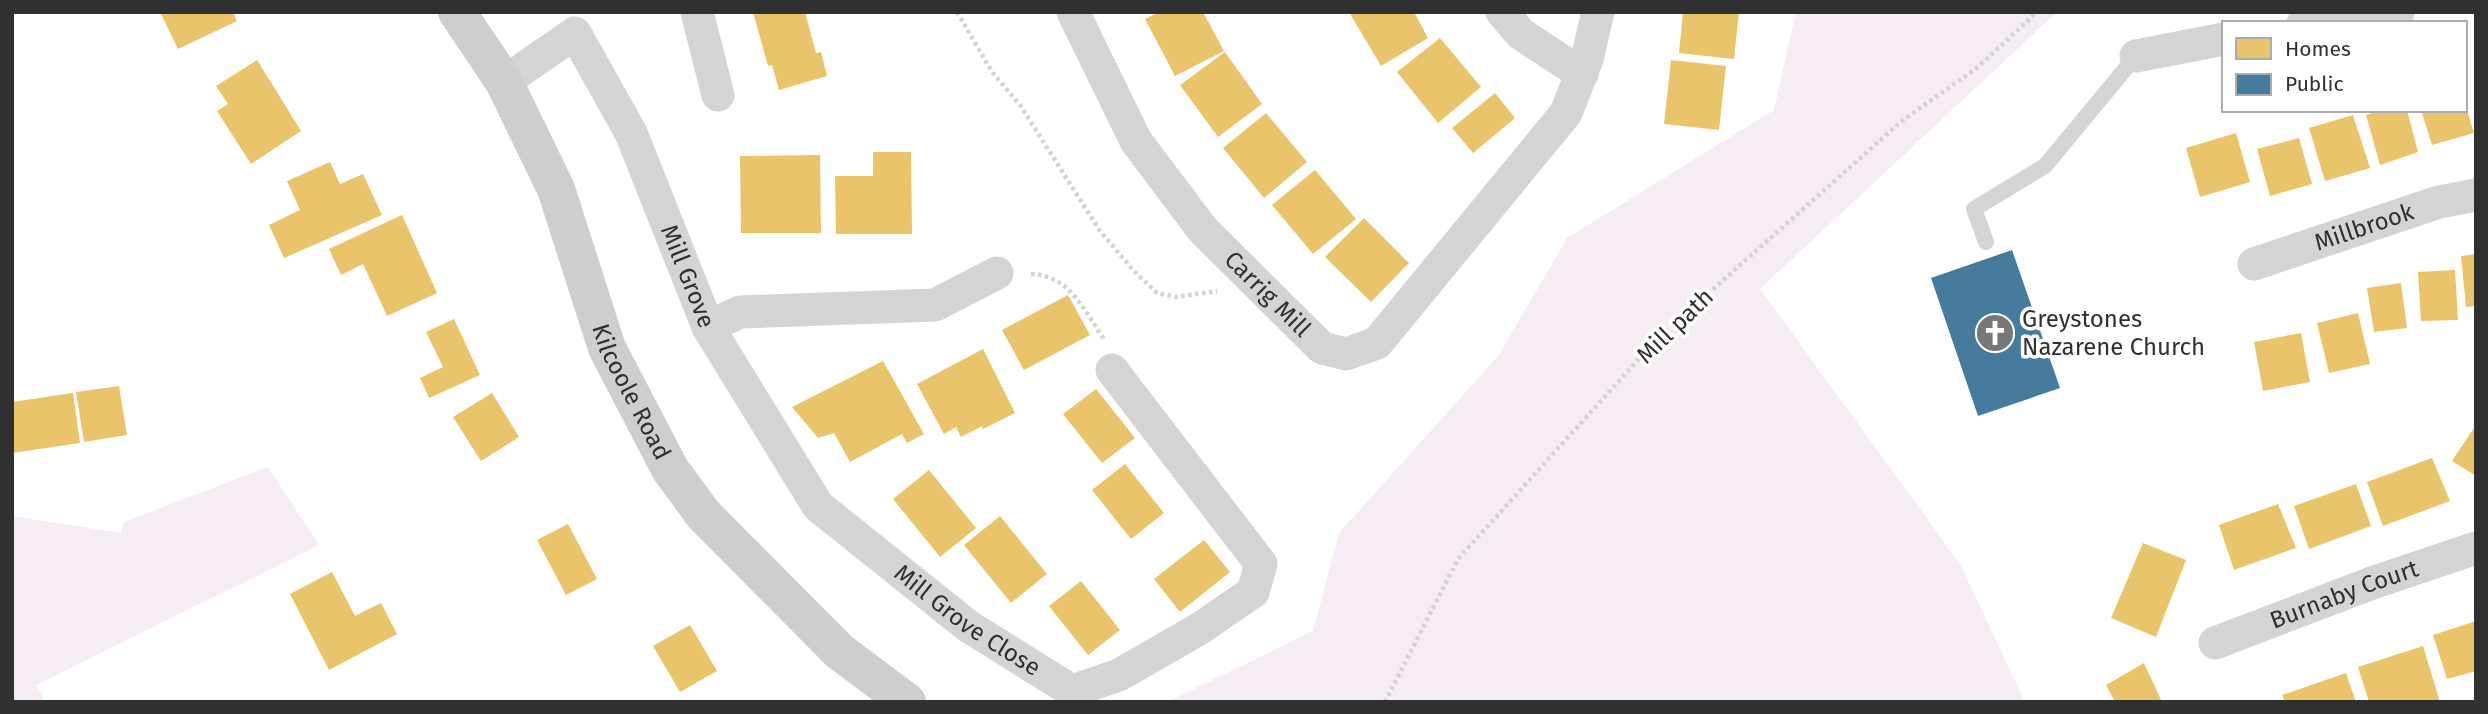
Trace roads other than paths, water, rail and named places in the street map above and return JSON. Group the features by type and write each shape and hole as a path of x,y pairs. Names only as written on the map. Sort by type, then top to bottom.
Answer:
{"main road":[{"name":"Kilcoole Road","path":"457,12 504,82 556,189 607,348 670,468 703,514 839,652 907,702"}],"street":[{"path":"698,12 718,95"},
{"name":"Carrig Mill","path":"1073,12 1136,141 1203,230 1322,348 1346,354 1377,343 1566,113 1587,59 1598,12"},
{"path":"1502,12 1521,34 1581,74"},
{"path":"2320,21 2398,12"},
{"name":"Mill Grove","path":"504,82 570,23 631,133 708,327 740,312 935,305 997,273"},
{"path":"2136,56 2222,38"},
{"name":"Millbrook","path":"2254,264 2440,202 2476,195"},
{"name":"Mill Grove Close","path":"708,327 818,506 968,626 1072,691 1119,675 1199,629 1253,592 1261,564 1112,370"},
{"name":"Burnaby Court","path":"2215,643 2372,583 2476,548"}],"lane":[{"path":"1986,242 1974,209 2045,166 2136,56"}],"place":[{"name":"Greystones Nazarene Church","path":"1995,333"}]}
